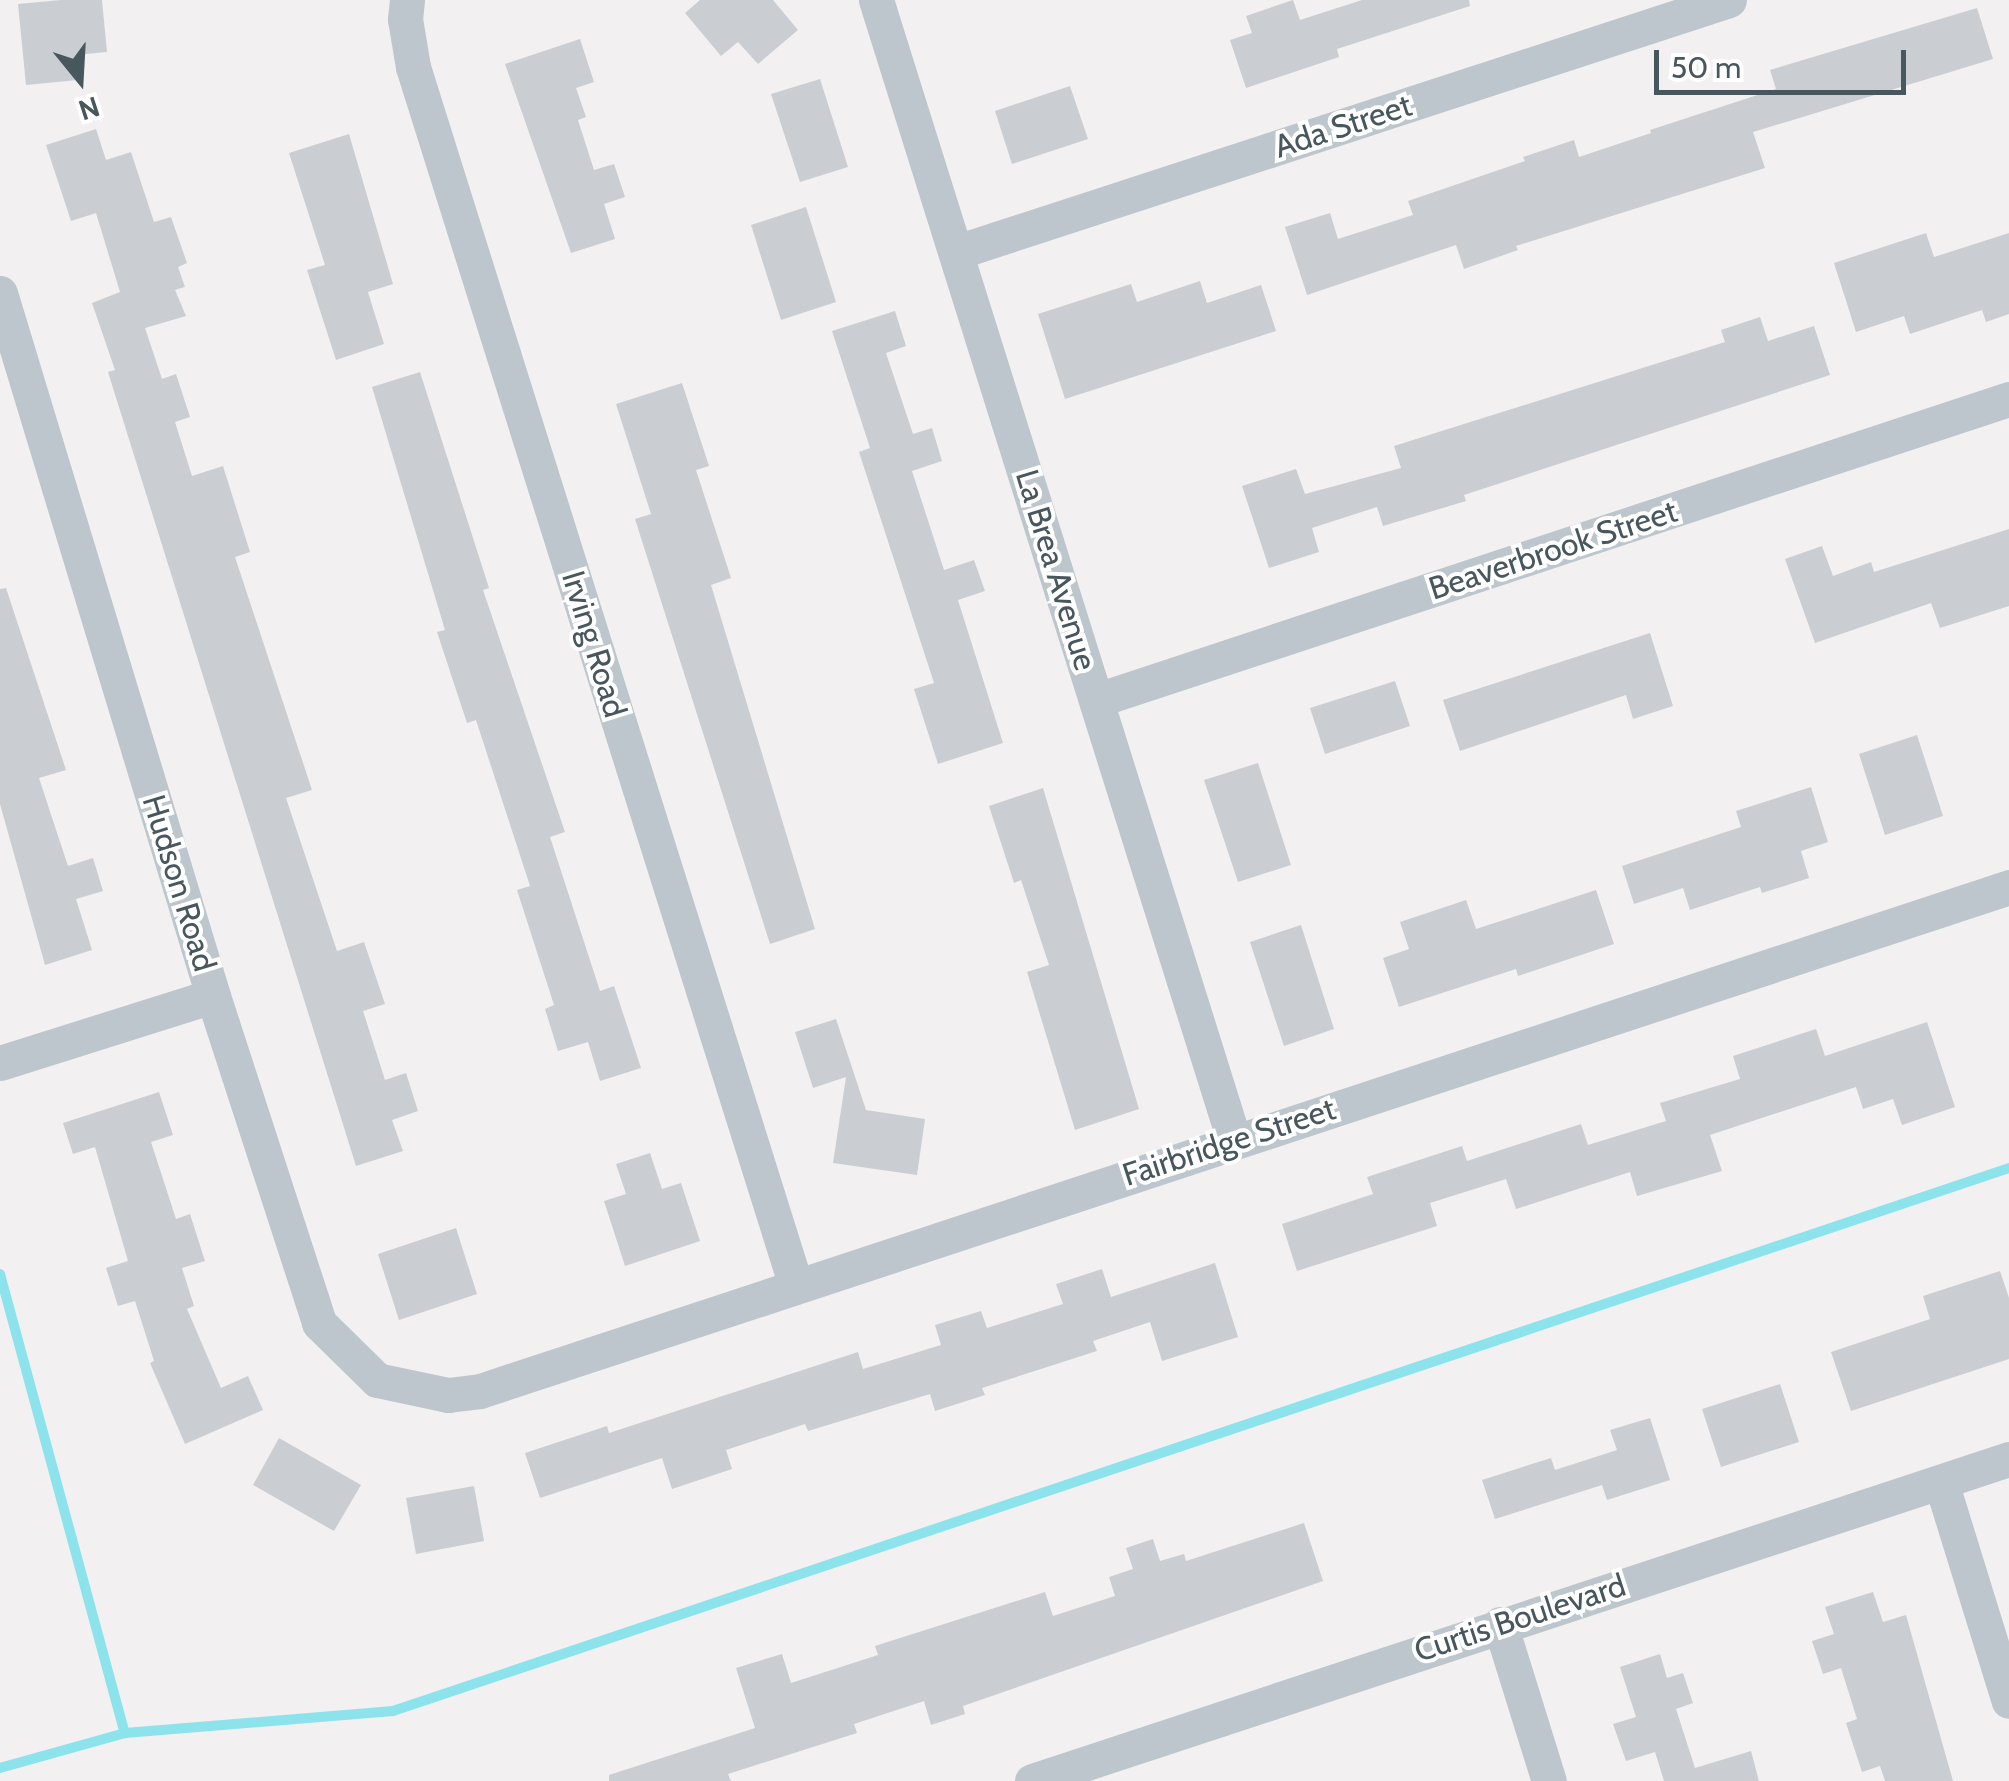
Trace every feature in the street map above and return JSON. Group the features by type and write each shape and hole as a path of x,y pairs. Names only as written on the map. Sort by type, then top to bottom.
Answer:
{"street":[{"name":"Irving Road","path":"407,0 405,19 413,68 796,1286"},
{"name":"La Brea Avenue","path":"876,0 1234,1140"},
{"name":"Ada Street","path":"958,252 1729,0"},
{"name":"Hudson Road","path":"0,293 213,996 319,1323 378,1380 448,1395"},
{"name":"Beaverbrook Street","path":"1097,700 2009,399"},
{"name":"Fairbridge Street","path":"448,1395 480,1391 2009,887"},
{"path":"0,1063 213,996"},
{"name":"Curtis Boulevard","path":"1052,1778 1500,1624 2009,1459"},
{"path":"1941,1482 2009,1700"},
{"path":"1500,1624 1549,1781"}],"building":[{"path":"102,0 107,52 76,55 78,80 26,85 18,4"},
{"path":"700,0 773,0 798,30 758,64 738,42 721,56 685,13"},
{"path":"1293,0 1300,20 1362,0 1469,0 1470,6 1337,49 1339,57 1246,88 1230,40 1252,33 1246,16"},
{"path":"1977,8 1993,59 1753,132 1765,168 1516,246 1518,250 1464,269 1456,245 1307,295 1285,227 1330,213 1338,239 1413,215 1408,201 1525,161 1523,157 1574,140 1579,157 1776,89 1770,70"},
{"path":"580,39 594,82 576,88 586,117 578,120 594,170 614,164 625,197 604,204 615,239 571,253 505,64"},
{"path":"820,79 848,167 800,182 771,94"},
{"path":"1070,86 1088,139 1012,164 995,111"},
{"path":"96,129 106,160 131,152 154,222 171,217 187,263 178,267 185,287 175,290 186,316 145,328 162,379 176,374 190,417 175,422 192,476 223,466 250,552 235,557 312,790 286,798 337,951 364,942 385,1004 363,1011 385,1080 406,1073 418,1111 392,1120 403,1151 356,1166 108,372 115,370 92,303 120,292 96,213 71,221 46,145"},
{"path":"349,134 393,284 368,292 384,344 336,360 307,270 325,265 289,153"},
{"path":"806,207 836,302 781,320 751,225"},
{"path":"1926,233 1934,257 2009,233 2009,314 1986,322 1982,310 1910,334 1904,316 1856,332 1834,263"},
{"path":"1200,281 1207,303 1261,285 1276,331 1065,399 1038,314 1131,284 1137,302"},
{"path":"895,311 906,346 886,353 913,434 932,428 942,461 912,471 944,570 974,560 985,591 958,600 1003,743 938,764 914,689 934,683 859,452 870,448 832,331"},
{"path":"1760,317 1768,341 1814,326 1830,375 1464,495 1466,501 1383,526 1377,507 1312,528 1319,552 1269,568 1242,486 1296,469 1305,494 1401,468 1394,446 1725,342 1721,330"},
{"path":"420,372 489,588 483,590 565,832 550,837 600,991 614,986 641,1068 600,1081 588,1042 558,1051 545,1009 554,1005 517,890 530,886 476,720 467,723 437,632 445,630 372,387"},
{"path":"682,383 709,466 696,470 731,578 711,585 815,929 770,944 635,519 651,514 616,404"},
{"path":"2009,529 2009,606 1940,628 1931,603 1815,643 1785,559 1822,546 1833,576 1871,562 1874,572"},
{"path":"6,588 66,770 39,778 68,866 93,858 103,891 76,899 92,950 45,965 0,804 0,589"},
{"path":"1650,633 1673,706 1633,719 1626,695 1460,751 1443,700"},
{"path":"1395,681 1410,726 1325,754 1310,708"},
{"path":"1917,735 1943,816 1885,835 1859,754"},
{"path":"1258,763 1291,865 1238,882 1204,780"},
{"path":"1811,787 1828,842 1801,851 1809,878 1762,893 1760,887 1690,910 1683,888 1634,904 1622,866 1741,827 1736,811"},
{"path":"1043,788 1139,1109 1075,1130 1027,972 1049,965 1021,880 1014,883 989,806"},
{"path":"1596,890 1614,944 1518,976 1516,969 1399,1007 1383,958 1409,949 1400,922 1466,900 1476,929"},
{"path":"1301,925 1334,1029 1284,1046 1250,942"},
{"path":"836,1019 866,1110 925,1119 917,1175 833,1163 846,1077 813,1088 795,1032"},
{"path":"1927,1022 1955,1107 1902,1125 1893,1099 1863,1109 1856,1087 1710,1135 1722,1171 1637,1196 1630,1172 1516,1209 1506,1179 1430,1203 1437,1226 1297,1271 1282,1224 1373,1194 1367,1177 1462,1146 1467,1161 1581,1124 1588,1145 1666,1121 1660,1103 1740,1079 1733,1056 1816,1029 1825,1056"},
{"path":"159,1092 173,1135 151,1142 176,1219 190,1214 205,1261 182,1268 194,1306 187,1309 221,1388 248,1376 263,1410 185,1444 150,1363 154,1361 135,1301 118,1306 106,1268 128,1261 95,1147 73,1154 63,1123"},
{"path":"650,1153 662,1189 681,1183 700,1241 625,1266 604,1201 626,1194 616,1164"},
{"path":"456,1228 477,1294 399,1320 378,1254"},
{"path":"1215,1263 1238,1337 1162,1361 1150,1322 1093,1341 1097,1351 982,1388 985,1395 935,1411 930,1394 808,1431 805,1424 726,1450 732,1469 672,1489 662,1458 540,1498 525,1453 607,1426 609,1433 858,1352 863,1369 941,1345 935,1325 981,1311 987,1328 1063,1304 1056,1284 1102,1269 1111,1297"},
{"path":"2000,1271 2009,1298 2009,1359 1851,1411 1831,1352 1930,1319 1923,1296"},
{"path":"1780,1384 1799,1442 1721,1467 1702,1409"},
{"path":"1650,1418 1670,1480 1607,1500 1602,1485 1495,1519 1482,1480 1551,1458 1555,1470 1617,1450 1610,1430"},
{"path":"279,1438 361,1485 334,1531 253,1485"},
{"path":"474,1486 484,1541 416,1554 406,1498"},
{"path":"1304,1523 1323,1581 963,1706 965,1714 931,1725 924,1701 854,1724 857,1733 728,1774 731,1781 609,1781 609,1775 755,1728 736,1668 782,1654 791,1683 878,1655 875,1646 1045,1592 1053,1616 1115,1596 1109,1577 1133,1569 1126,1548 1153,1539 1160,1561 1184,1554 1186,1561"},
{"path":"1873,1592 1883,1622 1906,1615 1953,1781 1885,1781 1880,1766 1862,1772 1846,1723 1857,1719 1841,1668 1823,1674 1812,1641 1834,1634 1825,1607"},
{"path":"1660,1654 1667,1678 1683,1673 1693,1703 1676,1709 1695,1768 1751,1751 1759,1781 1664,1781 1655,1752 1626,1761 1613,1724 1636,1717 1620,1667"}],"waterway":[{"path":"0,1768 125,1733 393,1711 2009,1168"},
{"path":"0,1274 125,1733"}]}
